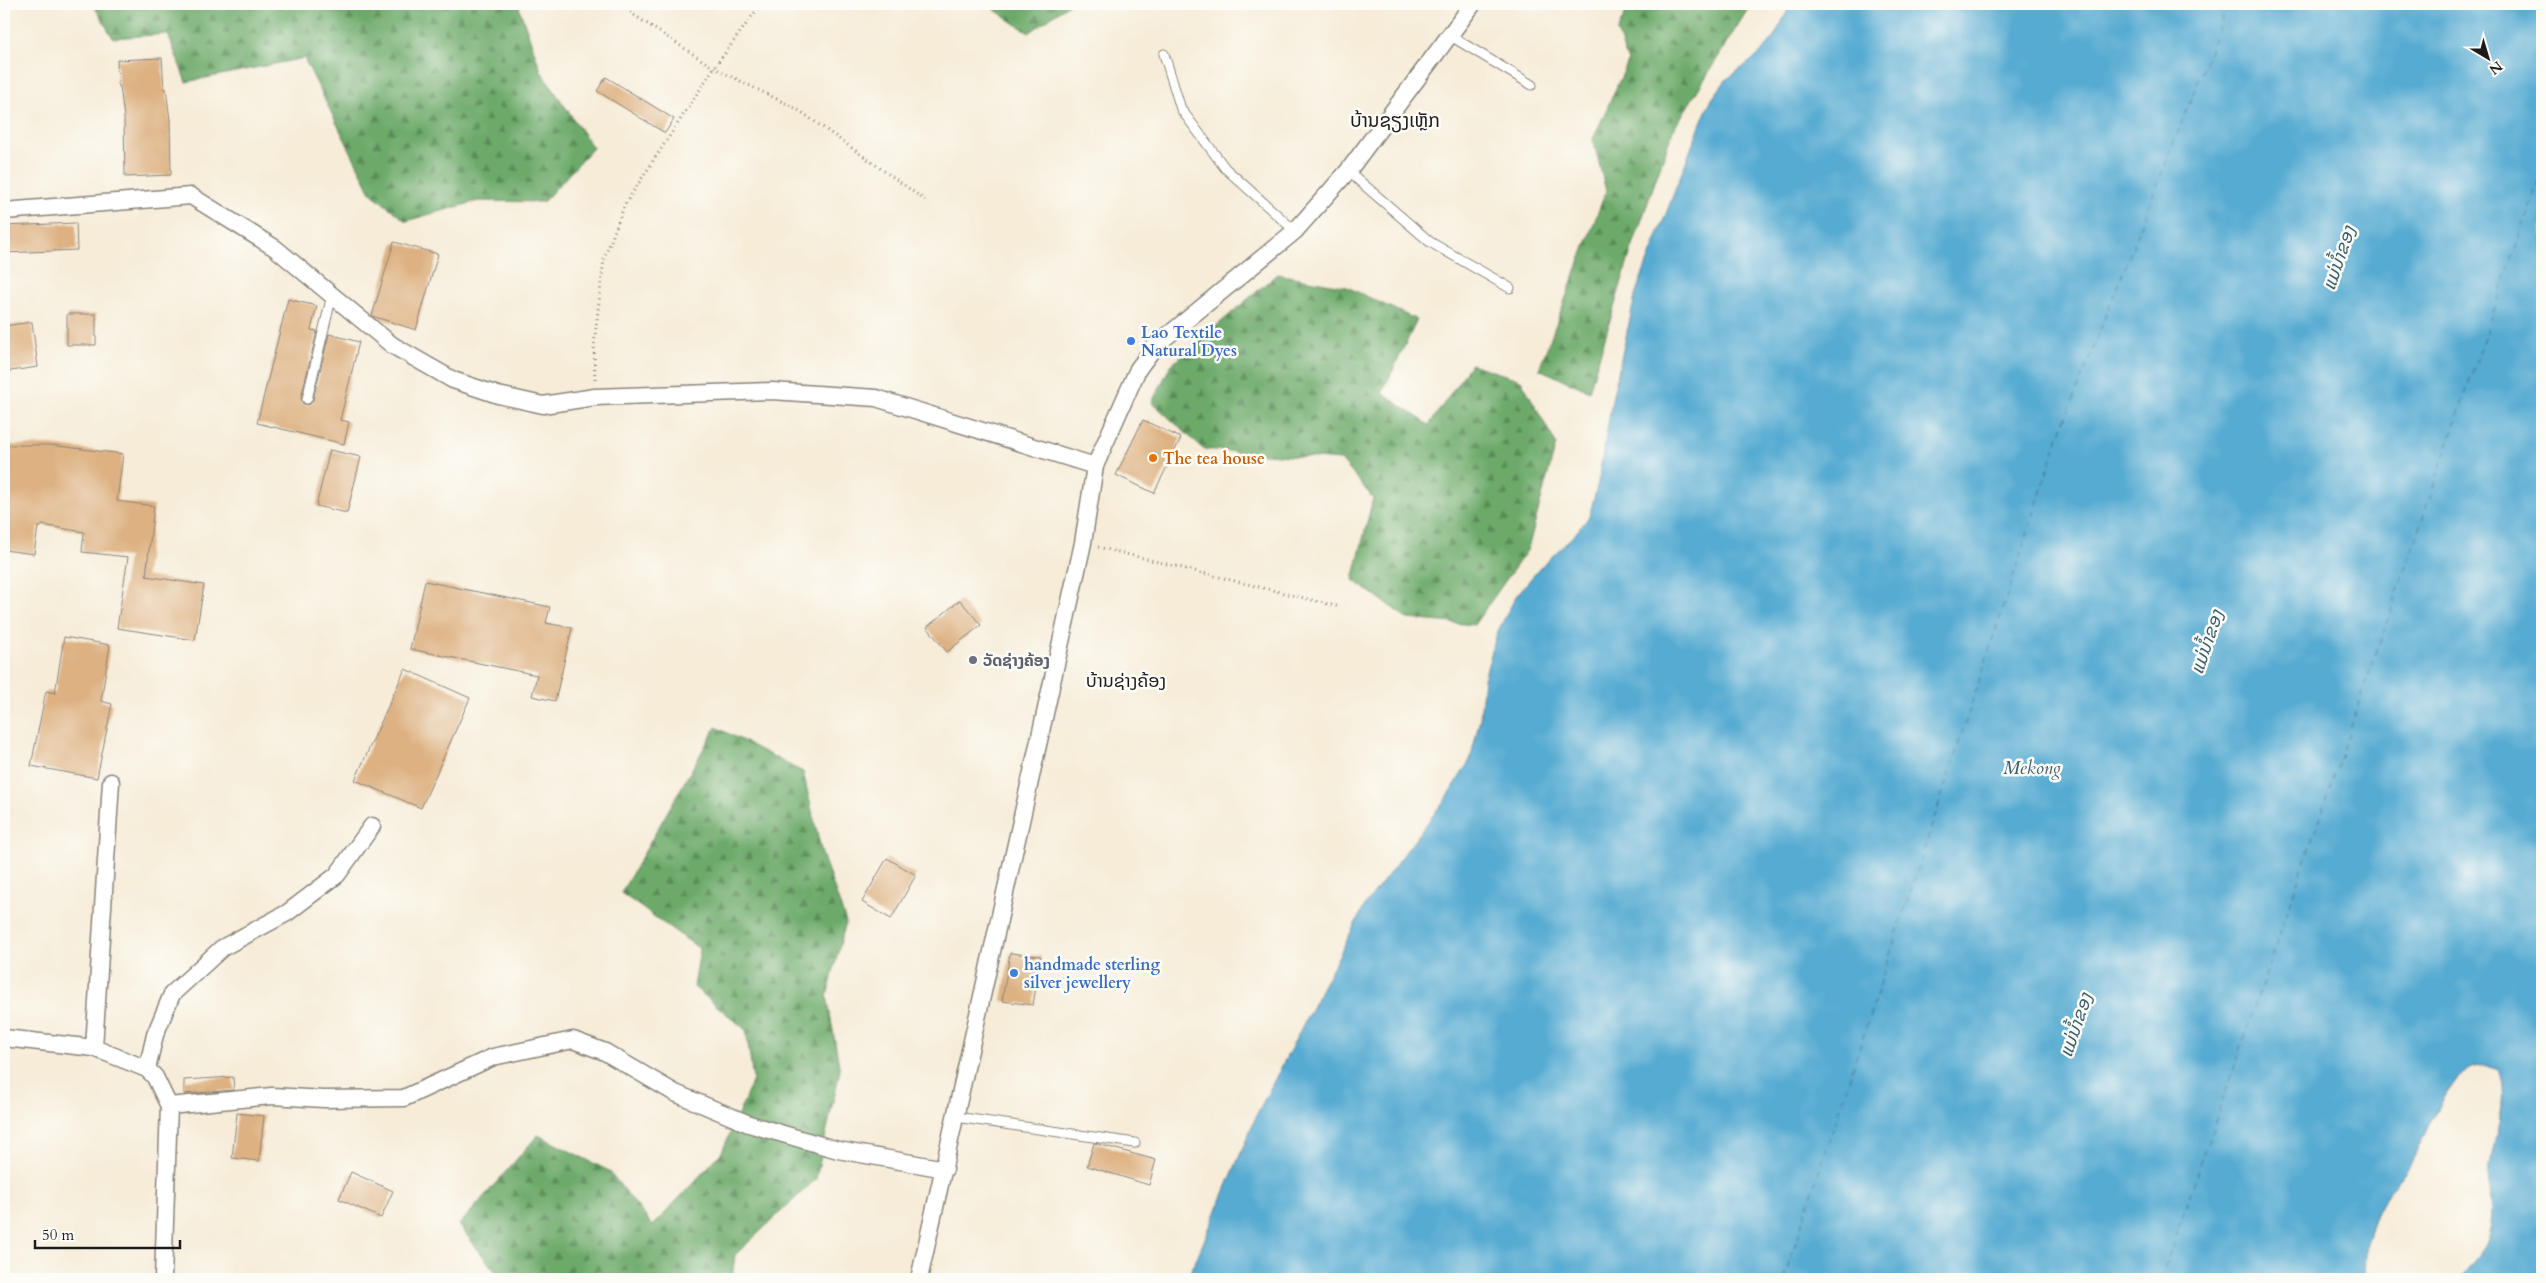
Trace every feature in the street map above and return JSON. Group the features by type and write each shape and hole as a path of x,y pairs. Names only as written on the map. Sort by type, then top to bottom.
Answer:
{"street":[{"path":"920,1279 1083,543 1095,466 1138,369 1155,346 1295,231 1348,171 1473,4"},
{"path":"4,211 191,196 275,248 392,345 453,380 498,395 543,405 595,397 772,392 876,398 1095,466"},
{"path":"94,1048 111,782"},
{"path":"146,1069 155,1035 172,994 222,948 287,913 337,875 372,826"},
{"path":"4,1038 94,1048 146,1069 155,1077 169,1106 163,1279"},
{"path":"169,1106 272,1096 324,1099 404,1098 493,1057 573,1040 604,1052 675,1093 749,1124 838,1150 945,1169"}],"lane":[{"path":"1449,36 1532,85"},
{"path":"1164,54 1181,109 1225,168 1295,231"},
{"path":"1348,171 1430,242 1510,288"},
{"path":"307,399 332,295"},
{"path":"956,1117 1135,1143"}],"path":[{"path":"624,4 634,15 714,68 797,109 925,200"},
{"path":"595,397 594,345 604,259 625,204 714,68 761,4"},
{"path":"1083,543 1340,607"}],"green space":[{"path":"93,4 518,4 541,71 593,148 543,202 478,201 406,221 372,194 304,58 186,82 168,34 113,38"},
{"path":"986,4 1069,4 1029,33"},
{"path":"1630,4 1751,4 1673,130 1631,251 1589,391 1539,369 1606,191 1593,139 1628,62 1617,31"},
{"path":"1277,274 1347,287 1417,320 1382,393 1429,425 1471,364 1521,380 1556,444 1528,549 1474,625 1408,619 1353,580 1373,498 1341,460 1203,449 1152,402 1171,365"},
{"path":"716,727 803,772 822,854 846,922 827,996 840,1071 816,1179 735,1255 732,1279 501,1279 459,1225 538,1135 609,1171 653,1226 722,1152 753,1080 746,1030 694,987 700,949 621,893"}],"water":[{"name":"Mekong","path":"1791,4 2542,4 2542,1279 2459,1279 2487,1241 2492,1218 2489,1176 2502,1106 2502,1094 2498,1069 2481,1066 2467,1071 2454,1083 2442,1100 2408,1168 2381,1205 2368,1239 2365,1279 1188,1279 1258,1112 1364,907 1450,793 1470,760 1480,719 1484,679 1497,633 1516,596 1589,517 1598,483 1613,395 1636,292 1702,120 1712,99 1726,80 1760,54 1774,37"}],"building":[{"path":"162,58 164,89 166,89 170,120 171,175 125,177 124,117 120,86 118,86 117,60"},
{"path":"606,77 674,119 665,133 597,91"},
{"path":"76,223 77,250 4,253 4,226"},
{"path":"394,242 438,254 416,330 372,316"},
{"path":"288,299 317,306 311,330 317,331 301,398 303,404 309,405 313,400 329,334 359,342 340,420 349,422 344,444 257,423"},
{"path":"67,314 96,314 96,345 67,345"},
{"path":"32,322 38,367 4,372 4,326"},
{"path":"1143,420 1181,438 1154,493 1116,475"},
{"path":"4,445 50,445 123,454 117,501 154,506 146,576 204,585 195,640 117,628 128,557 82,552 84,532 42,525 38,527 34,554 4,550"},
{"path":"330,450 361,457 347,513 316,506"},
{"path":"425,581 550,607 546,623 572,628 555,701 532,696 537,675 410,649"},
{"path":"960,600 981,625 947,652 927,627"},
{"path":"64,637 110,645 101,701 112,704 97,778 31,766 46,691 55,693"},
{"path":"405,669 470,698 421,808 355,780"},
{"path":"887,858 916,875 891,919 862,902"},
{"path":"1010,953 1041,956 1033,1005 1002,1001"},
{"path":"233,1077 234,1090 184,1094 184,1080"},
{"path":"237,1113 264,1116 259,1161 232,1158"},
{"path":"1094,1143 1156,1160 1149,1185 1087,1166"},
{"path":"351,1172 393,1191 381,1218 339,1199"}],"ferry route":[{"path":"1784,1279 2060,433 2228,4"},
{"path":"2161,1279 2542,171"}],"place":[{"name":"Lao Textile Natural Dyes","path":"1131,341"},
{"name":"The tea house","path":"1153,458"},
{"name":"ວັດຊ່າງຄ້ອງ","path":"973,660"},
{"name":"handmade sterling silver jewellery","path":"1014,973"}],"district":[{"name":"ບ້ານຊຽງເຫຼັກ","path":"1395,120"},
{"name":"ບ້ານຊ່າງຄ້ອງ","path":"1126,681"}],"water label":[{"name":"ແມ່ນ້ຳຂອງ","path":"2339,258"},
{"name":"ແມ່ນ້ຳຂອງ","path":"2207,642"},
{"name":"ແມ່ນ້ຳຂອງ","path":"2076,1025"}]}
